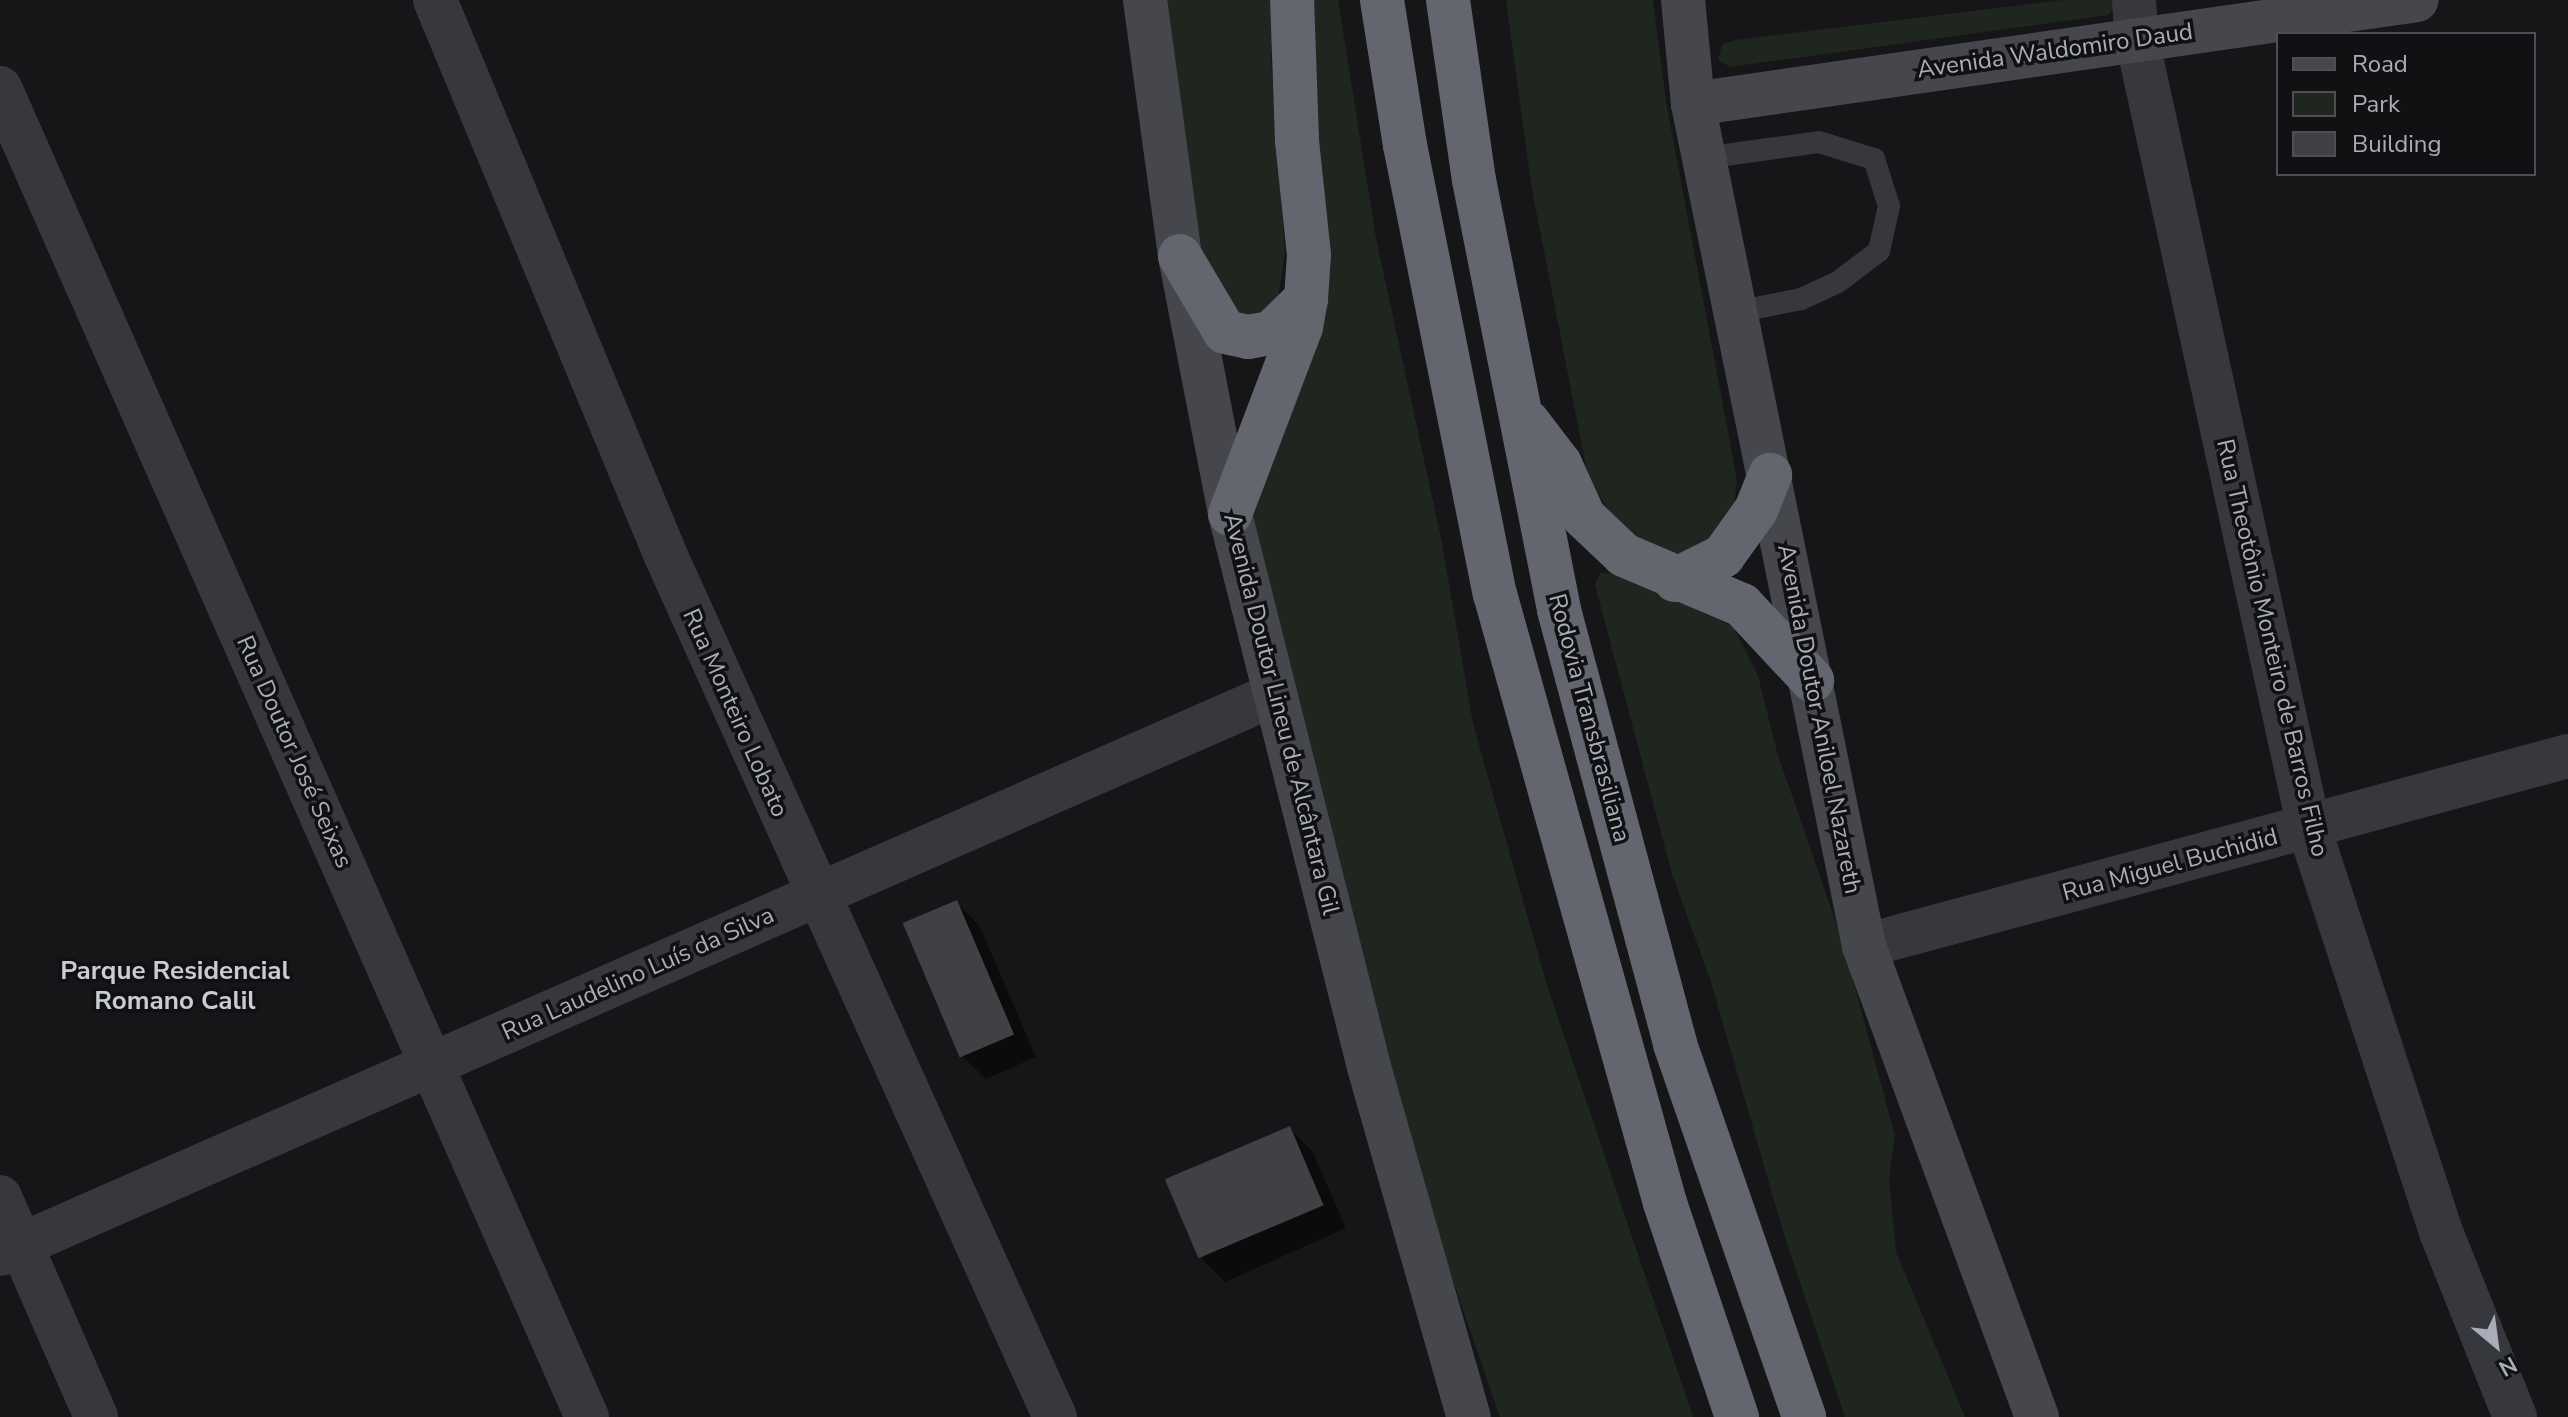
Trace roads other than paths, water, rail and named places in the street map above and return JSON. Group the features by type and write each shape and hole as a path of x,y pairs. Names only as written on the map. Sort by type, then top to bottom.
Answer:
{"highway":[{"path":"1230,514 1301,327 1306,299 1309,255 1297,140 1292,0"},
{"path":"1382,0 1405,145 1495,594 1665,1203 1737,1417"},
{"name":"Rodovia Transbrasiliana","path":"1448,0 1474,180 1559,610 1675,1044 1804,1417"},
{"path":"1180,256 1225,332 1248,337 1271,333 1306,299"},
{"path":"1520,412 1560,464 1584,517 1624,555 1675,580 1742,605 1812,680"},
{"path":"1675,580 1723,556 1756,510 1770,475"}],"main road":[{"name":"Avenida Doutor Lineu de Alcântara Gil","path":"1145,0 1180,256 1230,514 1369,1067 1469,1417"},
{"name":"Avenida Doutor Aniloel Nazareth","path":"1687,0 1693,104 1864,946 2037,1417"},
{"name":"Avenida Waldomiro Daud","path":"1693,104 2135,20 2417,0"}],"street":[{"name":"Rua Monteiro Lobato","path":"435,0 666,556 816,896 1055,1417"},
{"name":"Rua Theotônio Monteiro de Barros Filho","path":"2135,20 2309,828 2441,1232 2515,1417"},
{"name":"Rua Doutor José Seixas","path":"0,88 587,1417"},
{"name":"Rua Laudelino Luís da Silva","path":"10,1249 1275,694"},
{"name":"Rua Miguel Buchidid","path":"1864,946 2568,756"},
{"path":"0,1197 10,1249 96,1417"}],"lane":[{"path":"1704,158 1819,142 1874,159 1889,206 1879,251 1838,282 1801,299 1736,312"}],"district":[{"name":"Parque Residencial Romano Calil","path":"175,986"}]}
